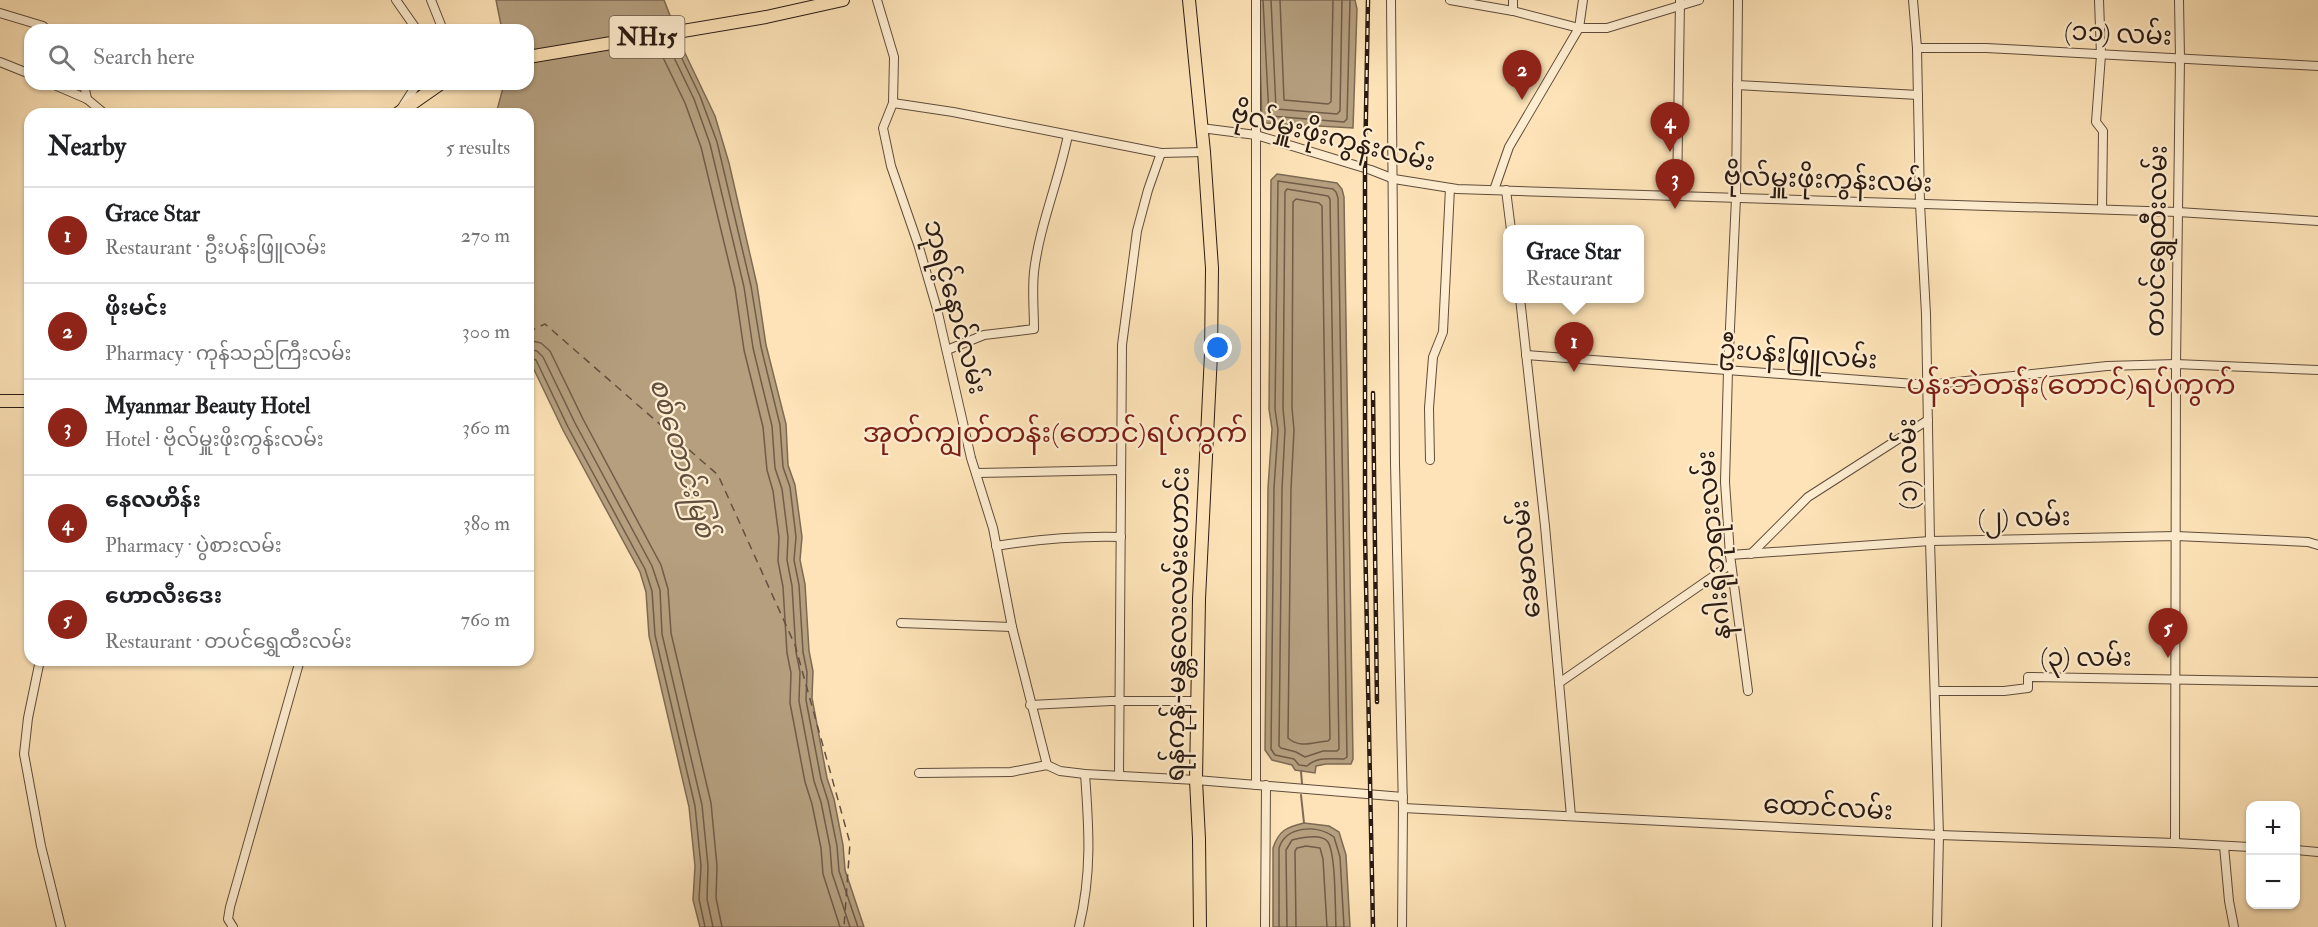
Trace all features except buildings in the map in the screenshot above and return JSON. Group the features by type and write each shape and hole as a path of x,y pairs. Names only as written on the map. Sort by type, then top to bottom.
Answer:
{"highway":[{"name":"NH15","path":"534,56 766,17 822,2 843,0"},
{"name":"ရန်ကုန်-မန္တလေးလမ်းဟောင်း","path":"1189,0 1204,152 1212,268 1211,354 1198,599 1196,780 1200,927"},
{"path":"406,108 431,90"},
{"path":"0,401 24,401"}],"street":[{"path":"396,0 413,24"},
{"path":"431,0 441,24"},
{"name":"ဘုရင့်နောင်လမ်း","path":"877,0 894,57 893,103 883,128 891,166 918,244 947,350 976,473 993,528 1012,627 1047,765"},
{"path":"1256,0 1261,785 1265,927"},
{"path":"1391,0 1395,464 1403,797 1402,927"},
{"path":"1450,0 1513,11 1579,27 1607,28 1680,3 1699,0"},
{"path":"1513,0 1513,11"},
{"path":"1494,190 1509,147 1579,27 1583,0"},
{"name":"နဂါးရုံဘုရားလမ်း","path":"1738,0 1737,198 1725,482 1731,560 1748,691"},
{"name":"(၁) လမ်း","path":"1913,0 1917,48 1920,204 1928,386 1939,835 1937,927"},
{"path":"2099,0 2101,55 2096,123 2103,131 2102,209"},
{"name":"တပင်ရွှေထီးလမ်း","path":"2175,843 2179,0"},
{"path":"1677,196 1680,3"},
{"path":"0,12 37,24"},
{"name":"(၁၁) လမ်း","path":"1917,48 1986,48 2318,66"},
{"path":"0,62 24,72"},
{"path":"1737,85 1918,95"},
{"path":"66,90 87,99 98,108"},
{"path":"85,90 87,99"},
{"path":"401,108 413,90"},
{"path":"893,103 953,112 1161,153 1204,152"},
{"name":"ဗိုလ်မှူးဖိုးကွန်းလမ်း","path":"1201,128 1256,135 1394,179 1450,188 2102,209 2318,221"},
{"path":"947,350 984,335 1034,329 1034,272 1047,214 1061,171 1068,135"},
{"path":"1119,776 1122,345 1137,231 1161,153"},
{"path":"1430,460 1429,408 1433,357 1443,332 1450,188"},
{"path":"1506,190 1510,225"},
{"name":"ခေမာလမ်း","path":"1521,303 1571,816"},
{"name":"ဦးပန်းဖြူလမ်း","path":"1526,355 1928,386 2107,366 2176,364 2318,370"},
{"path":"1751,554 1808,497 1928,420"},
{"path":"976,473 1121,471"},
{"path":"996,546 1034,539 1074,536 1121,537"},
{"name":"(၂) လမ်း","path":"1731,560 1751,554 1930,541 2176,536 2308,542 2318,545"},
{"path":"1559,682 1731,560"},
{"path":"901,623 1012,627"},
{"path":"39,666 28,718 24,754 41,846 60,927"},
{"path":"231,926 228,919 230,907 298,666"},
{"name":"(၃) လမ်း","path":"1935,691 2004,691 2028,688 2028,676 2318,682"},
{"path":"1030,705 1197,700"},
{"path":"919,773 1011,772 1047,765 1060,771 1085,774 1196,780 1403,797"},
{"path":"1080,927 1090,842 1085,774"},
{"name":"ထောင်လမ်း","path":"1403,808 1939,835 2246,847"},
{"path":"2224,846 2234,927"},
{"path":"2300,850 2318,852"}],"water":[{"name":"စစ်တောင်းမြစ်","path":"496,0 664,0 683,49 715,116 729,163 757,285 766,345 786,424 788,465 795,485 802,537 800,560 805,584 809,651 813,671 812,698 827,778 834,799 843,845 845,870 864,927 700,927 693,900 695,866 689,807 649,636 646,592 640,572 563,430 534,370 534,108 498,108 502,90 534,90 534,24 501,24"},
{"path":"1258,0 1355,0 1357,9 1353,128 1266,123 1262,119"},
{"path":"1277,174 1337,183 1344,197 1353,759 1351,764 1316,766 1315,773 1295,770 1292,765 1272,760 1265,750 1268,488 1272,429 1269,409 1271,180"},
{"path":"1304,823 1329,826 1339,832 1346,855 1350,927 1273,927 1273,848 1284,830"}],"waterway":[{"path":"1301,771 1302,784"},
{"path":"1301,795 1304,823"}],"ferry route":[{"path":"534,329 545,324 718,475 795,645 850,843 844,927"}],"railway":[{"path":"1368,0 1365,168 1365,534 1373,927"},
{"path":"1373,393 1377,702"}],"place":[{"name":"ဖိုးမင်း","path":"1522,100"},
{"name":"နေလဟိန်း","path":"1670,152"},
{"name":"Myanmar Beauty Hotel","path":"1675,209"},
{"name":"Grace Star","path":"1574,372"},
{"name":"ဟောလီးဒေး","path":"2168,658"}],"district":[{"name":"ပန်းဘဲတန်း(တောင်)ရပ်ကွက်","path":"2071,385"},
{"name":"အုတ်ကျွတ်တန်း(တောင်)ရပ်ကွက်","path":"1055,433"}]}
